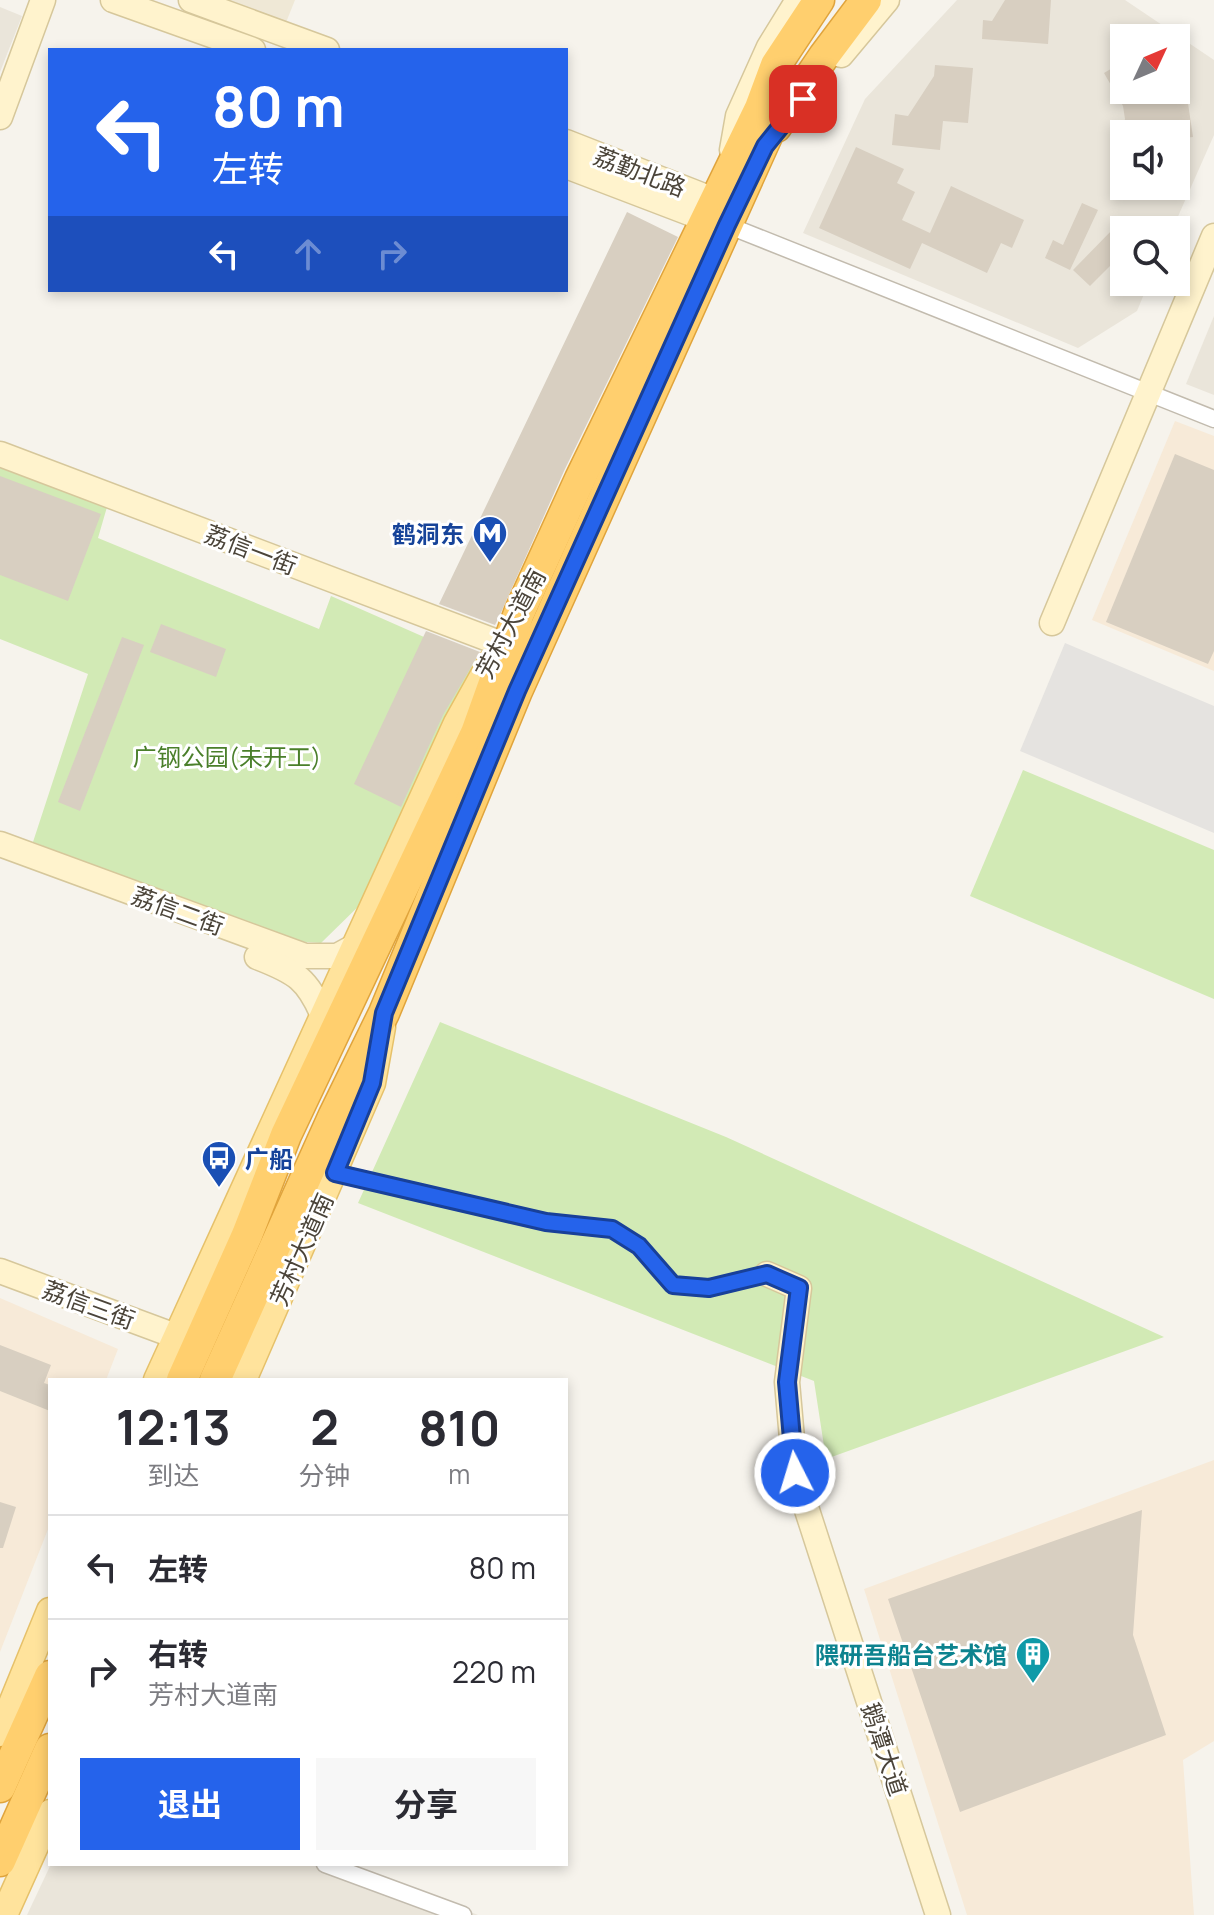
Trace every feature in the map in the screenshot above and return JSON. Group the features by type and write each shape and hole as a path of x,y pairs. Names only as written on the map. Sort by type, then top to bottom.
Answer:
{"highway":[{"name":"芳村大道南","path":"384,1013 776,65 819,0"},
{"name":"芳村大道南","path":"519,613 718,204 765,146 798,68 843,0"},
{"path":"765,146 824,56 866,0"},
{"path":"183,1378 247,1235 286,1135 476,733 519,613"},
{"path":"216,1378 334,1115 384,1013"},
{"path":"0,1787 48,1680"},
{"path":"0,1861 48,1753"}],"main road":[{"name":"芳村大道南","path":"158,1378 457,723 519,613"},
{"name":"芳村大道南","path":"244,1378 372,1083 384,1013"},
{"path":"0,1732 48,1616"},
{"path":"4,1915 48,1817"}],"street":[{"path":"0,117 43,0"},
{"path":"113,0 247,48"},
{"path":"191,0 322,48"},
{"name":"芳村大道南","path":"718,204 738,116 769,47 798,0"},
{"name":"芳村大道南","path":"765,146 887,0"},
{"name":"荔勤北路","path":"568,143 718,204"},
{"name":"荔勤北路","path":"568,166 718,204"},
{"path":"718,204 1214,419"},
{"path":"1052,623 1214,236"},
{"name":"荔信一街","path":"0,454 502,644"},
{"name":"荔信二街","path":"0,844 305,956 337,956 357,945"},
{"name":"荔信二街","path":"0,861 286,968 307,984 324,1018"},
{"path":"335,1173 546,1222 612,1229 639,1246 673,1285 709,1288 767,1274"},
{"name":"荔信三街","path":"0,1271 178,1337"},
{"name":"鹅潭大道","path":"767,1274 799,1288 787,1382 795,1473 938,1915"},
{"path":"330,1866 463,1915"}],"shaded area":[{"path":"217,0 295,0 285,25"},
{"path":"957,0 1125,0 1161,24 1110,24 1110,104 1190,104 1190,44 1214,60 1214,135 1190,189 1190,120 1110,120 1110,200 1185,200 1178,216 1110,216 1110,296 1143,296 1137,311 1078,348 803,233 865,99"},
{"path":"0,7 22,16 0,72"},
{"path":"1214,316 1214,395 1186,384"},
{"path":"1175,421 1214,436 1214,671 1092,620"},
{"path":"1065,643 1214,706 1214,833 1020,751"},
{"path":"0,1298 118,1349 107,1378 48,1378 48,1529 0,1652"},
{"path":"1214,1460 1214,1741 1183,1760 1194,1915 967,1915 864,1589"},
{"path":"50,1866 355,1866 478,1915 27,1915"}],"green space":[{"name":"广钢公园(未开工)","path":"0,468 107,507 98,538 319,629 331,596 483,663 367,898 321,943 279,940 33,842 88,674 0,639"},
{"path":"1023,770 1214,850 1214,999 970,896"},
{"path":"440,1022 726,1137 1164,1337 826,1459 814,1381 358,1203"}],"building":[{"path":"1005,0 1051,0 1048,44 982,39 983,20 992,21"},
{"path":"935,65 973,68 968,123 943,121 940,150 892,145 895,114 908,116 934,76"},
{"path":"1110,69 1110,83 1104,73"},
{"path":"1188,104 1193,137 1190,137 1190,120 1125,120 1123,106"},
{"path":"856,147 904,169 897,183 915,192 902,220 930,233 951,186 1024,220 1012,248 1001,243 987,273 922,243 910,269 819,228"},
{"path":"1082,203 1098,210 1070,270 1045,258 1053,240 1063,245"},
{"path":"627,212 678,237 564,471 499,617 495,625 439,604"},
{"path":"1110,232 1110,266 1090,286 1073,270"},
{"path":"1175,454 1214,470 1214,651 1208,664 1106,622"},
{"path":"0,476 101,514 68,601 0,575"},
{"path":"161,624 226,649 216,677 150,652"},
{"path":"426,631 480,652 443,715 401,807 354,784"},
{"path":"122,637 144,645 80,811 58,802"},
{"path":"0,1345 51,1365 44,1383 48,1384 48,1410 0,1391"},
{"path":"0,1502 16,1507 3,1548 0,1548"},
{"name":"隈研吾船台艺术馆","path":"1142,1510 1133,1635 1166,1735 960,1812 888,1599"}],"place":[{"name":"鹤洞东","path":"490,564"},
{"name":"广船","path":"219,1189"},
{"name":"隈研吾船台艺术馆","path":"1033,1685"}],"route":[{"path":"795,1473 787,1382 799,1288 767,1274 709,1288 673,1285 639,1246 612,1229 546,1222 335,1173 372,1083 384,1013 517,691 765,146 803,99"}]}
